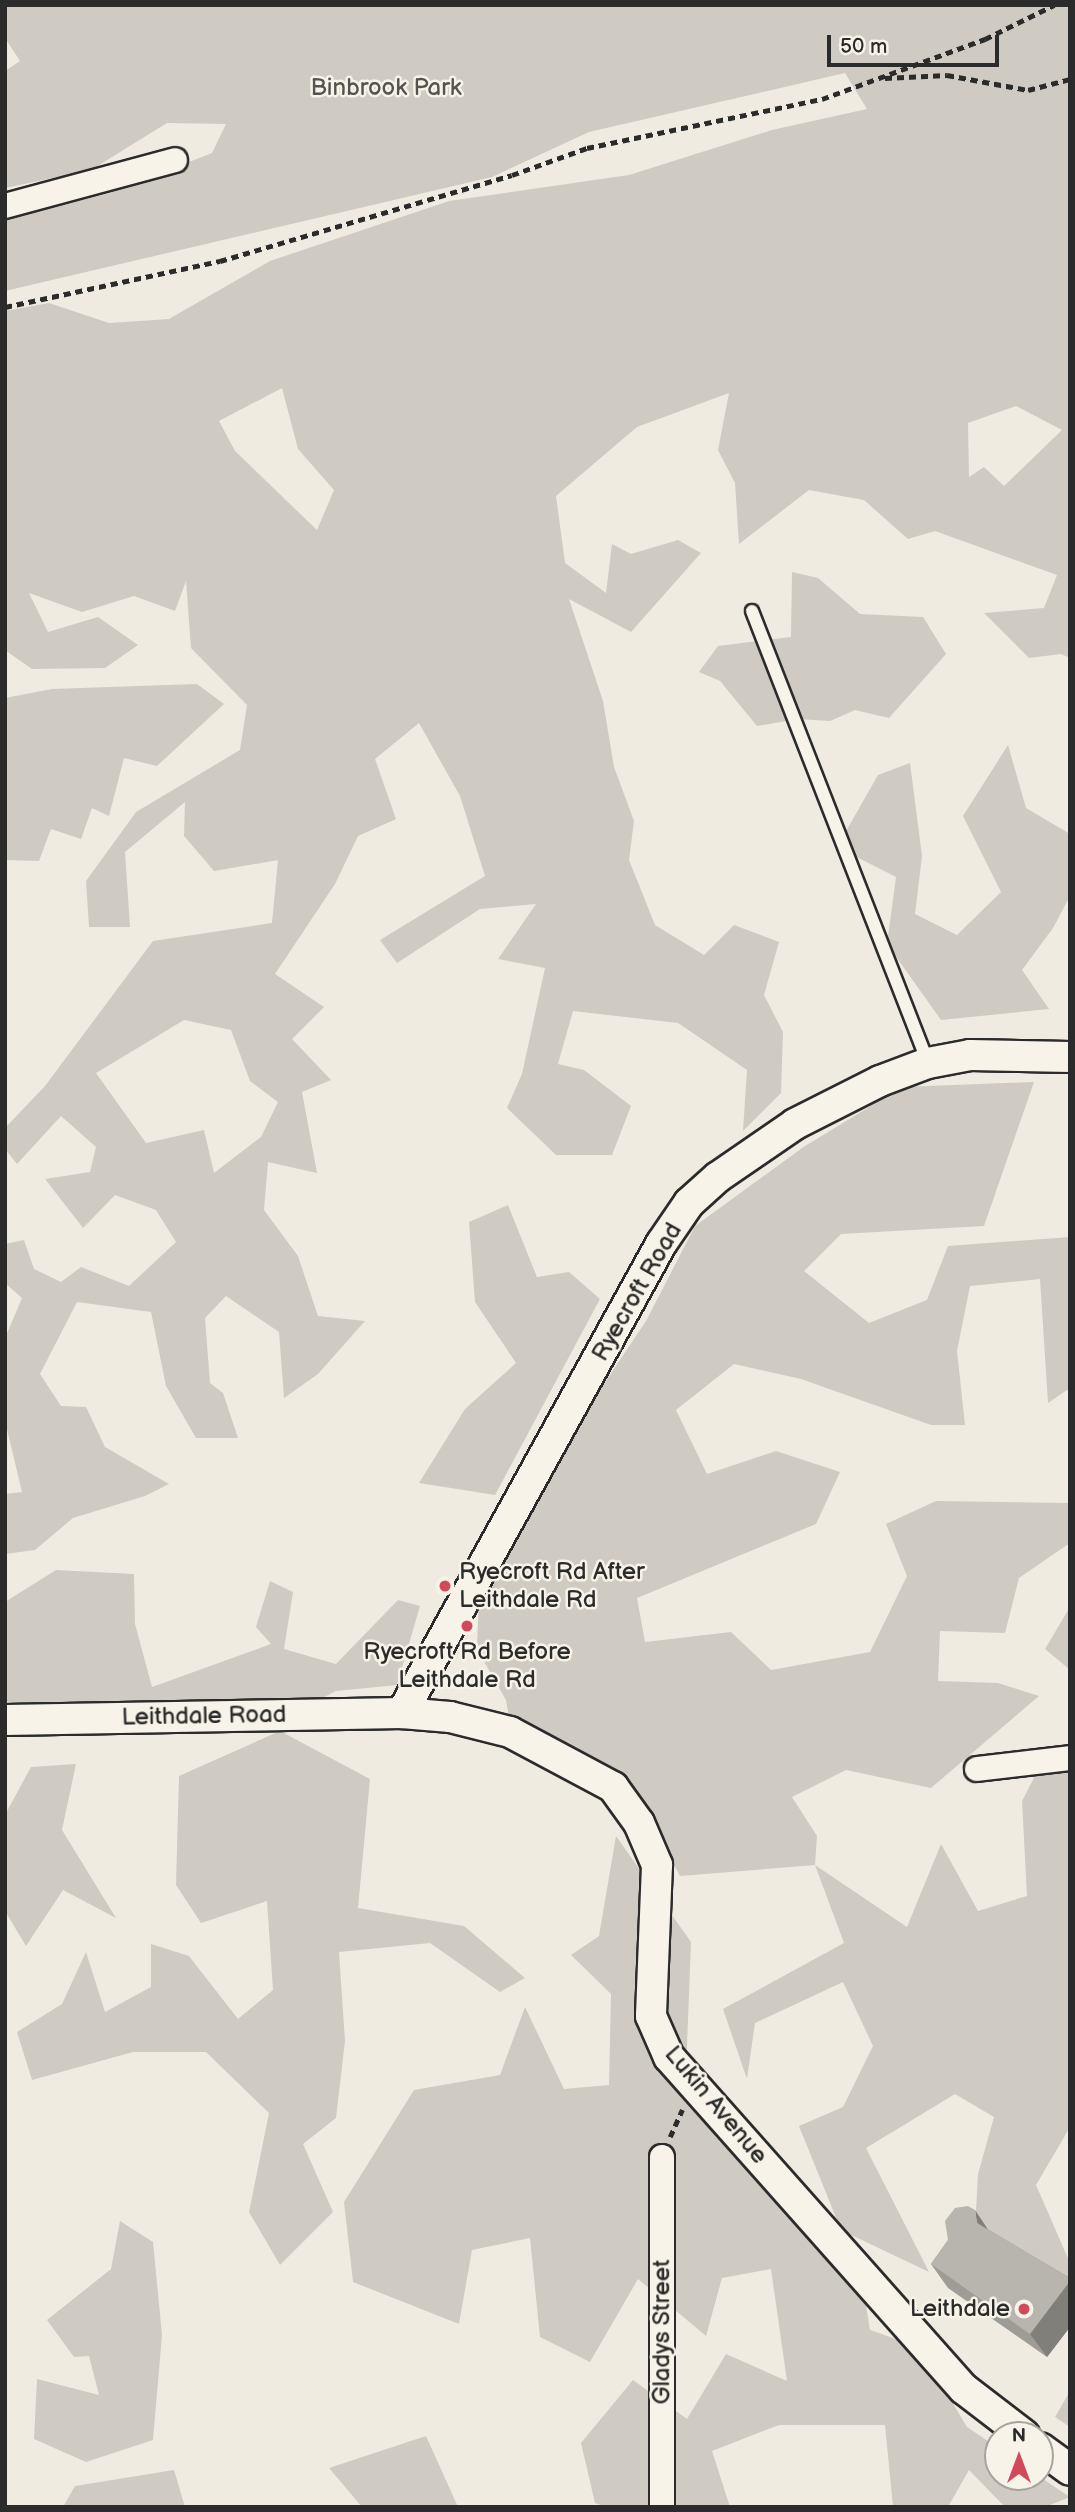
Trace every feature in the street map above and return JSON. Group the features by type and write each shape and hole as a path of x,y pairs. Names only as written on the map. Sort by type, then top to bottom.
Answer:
{"street":[{"path":"5,206 175,160"},
{"name":"Ryecroft Road","path":"402,1713 661,1244 689,1203 718,1177 795,1124 837,1100 928,1063 1012,1053 1070,1057"},
{"name":"Leithdale Road","path":"5,1720 402,1713"},
{"name":"Lukin Avenue","path":"402,1713 492,1725 613,1787 639,1823 657,1865 651,2016 669,2057 964,2389 1006,2421"},
{"path":"977,1769 1070,1758"},
{"name":"Gladys Street","path":"662,2157 662,2507"},
{"path":"1054,2458 1070,2470"}],"lane":[{"path":"751,611 928,1063"}],"path":[{"path":"5,307 220,261 512,175 587,148 822,99 985,39 1054,5"},
{"path":"877,79 947,75 1028,90 1070,79"},
{"path":"662,2157 694,2085"}],"green space":[{"name":"Binbrook Park","path":"5,5 1070,5 1070,658 1061,654 1029,658 984,613 1044,608 1057,575 935,531 908,539 864,500 809,490 739,544 735,483 718,450 729,393 637,427 556,496 565,563 606,593 612,544 631,554 678,540 701,553 631,632 569,599 603,701 614,767 634,821 629,860 655,925 704,955 734,925 779,942 764,995 783,1032 781,1093 743,1131 747,1070 678,1023 573,1011 558,1064 584,1070 631,1106 612,1155 556,1155 507,1108 522,1074 545,968 498,959 536,904 480,909 397,963 380,940 485,876 460,796 419,723 375,759 396,819 358,836 335,884 275,974 324,1007 292,1039 331,1080 302,1092 317,1173 268,1162 264,1210 298,1256 318,1316 365,1321 318,1374 284,1398 279,1332 226,1296 205,1318 210,1383 223,1393 238,1438 196,1438 166,1386 151,1312 77,1302 40,1374 61,1406 86,1407 105,1447 169,1484 145,1496 73,1518 35,1550 5,1554 5,1494 22,1492 5,1421 5,1338 22,1298 5,1283 5,1244 24,1240 34,1269 61,1282 81,1267 129,1286 176,1242 156,1210 115,1195 83,1228 45,1179 90,1172 96,1147 61,1116 17,1164 5,1149 5,1128 45,1086 153,941 272,923 278,860 214,871 184,836 185,802 125,852 130,927 89,927 86,881 136,812 240,750 247,705 191,648 186,581 175,611 134,596 82,612 29,593 48,632 98,617 138,645 105,668 32,669 5,650 5,311 49,303 109,323 169,319 270,261 449,201 629,175 772,130 867,109 845,73 589,132 492,177 5,291 5,220 110,193 212,153 226,124 167,123 91,170 5,188 5,71 20,61 5,38","holes":["282,388 298,449 334,490 317,530 235,451 219,421","1016,406 1062,430 1004,486 984,467 969,477 968,423","184,1020 231,1030 250,1081 278,1102 261,1137 214,1173 204,1130 146,1143 96,1073"]},
{"path":"792,572 818,578 860,614 923,617 946,654 889,718 855,710 830,721 798,719 757,726 720,681 699,672 718,646 791,637"},
{"path":"197,684 224,704 157,766 124,758 109,816 92,808 81,839 51,829 39,861 5,860 5,698 52,689"},
{"path":"1008,745 1026,808 1070,834 1070,896 1053,928 1022,970 1049,1009 941,1020 887,944 896,877 837,847 878,775 910,763 922,856 915,914 957,935 1001,892 963,816"},
{"path":"1034,1082 984,1226 841,1234 804,1271 869,1323 927,1300 948,1246 1070,1237 1070,1388 1048,1403 1040,1279 970,1286 957,1351 965,1425 931,1425 801,1379 734,1364 676,1410 707,1474 776,1451 840,1472 816,1524 637,1598 645,1642 731,1632 771,1670 870,1652 907,1576 886,1524 936,1501 1070,1503 1070,1543 1019,1578 1005,1633 940,1631 938,1681 998,1683 1039,1696 931,1788 846,1770 792,1797 817,1836 815,1865 680,1876 633,1788 559,1738 510,1723 506,1700 477,1649 481,1543 516,1515 646,1321 695,1226 805,1146 902,1087"},
{"path":"508,1205 537,1277 569,1272 600,1299 495,1495 419,1483 465,1409 516,1363 475,1302 469,1222"},
{"path":"56,1570 134,1574 135,1624 152,1687 271,1644 256,1627 270,1581 293,1592 284,1649 336,1664 398,1600 420,1606 397,1685 336,1691 311,1704 39,1711 5,1701 5,1602"},
{"path":"1070,1607 1070,1670 1045,1649"},
{"path":"280,1731 370,1779 358,1908 464,1926 525,1978 500,1992 430,1943 339,1952 345,2041 336,2118 303,2144 333,2212 280,2265 249,2212 269,2113 206,2052 133,2052 32,2080 17,2032 62,2004 86,1952 105,2012 151,1987 151,1944 189,1956 238,2019 273,1990 267,1901 201,1923 176,1885 179,1776"},
{"path":"1049,1749 1070,1764 1070,2127 1036,2185 1070,2263 1070,2282 975,2230 978,2174 994,2117 955,2094 866,2148 929,2272 841,2230 799,2126 843,2107 873,2046 843,1982 755,2023 747,2079 723,2009 844,1943 815,1865 907,1927 941,1844 978,1911 1027,1896 1022,1801"},
{"path":"76,1764 62,1830 116,1918 63,1890 26,1946 5,1911 6,1813 31,1767"},
{"path":"616,1836 691,1942 685,2098 864,2293 870,2330 919,2347 967,2427 984,2439 984,2485 969,2470 948,2507 893,2507 885,2425 779,2425 712,2451 730,2507 607,2507 595,2503 581,2443 633,2380 687,2419 726,2354 787,2381 771,2269 722,2278 706,2336 638,2279 590,2362 540,2337 530,2238 472,2250 459,2324 353,2282 344,2202 414,2090 500,2075 525,2007 564,2089 609,2085 611,1994 571,1955 599,1936"},
{"path":"120,2221 153,2242 162,2335 153,2440 86,2462 34,2439 37,2379 99,2395 89,2356 74,2357 47,2320 111,2269"},
{"path":"1070,2391 1070,2427 1055,2417"},
{"path":"426,2436 458,2507 362,2507 329,2468"},
{"path":"174,2470 185,2507 63,2507 75,2486"},
{"path":"1054,2486 1070,2497 1045,2507 1005,2507 989,2491 1054,2491"}],"building":[{"name":"Leithdale","path":"968,2206 975,2210 977,2223 1070,2278 1030,2334 931,2264 948,2240 945,2221 955,2208"}],"place":[{"name":"Ryecroft Rd After Leithdale Rd","path":"445,1586"},
{"name":"Ryecroft Rd Before Leithdale Rd","path":"467,1626"},
{"name":"Leithdale","path":"1024,2309"}]}
